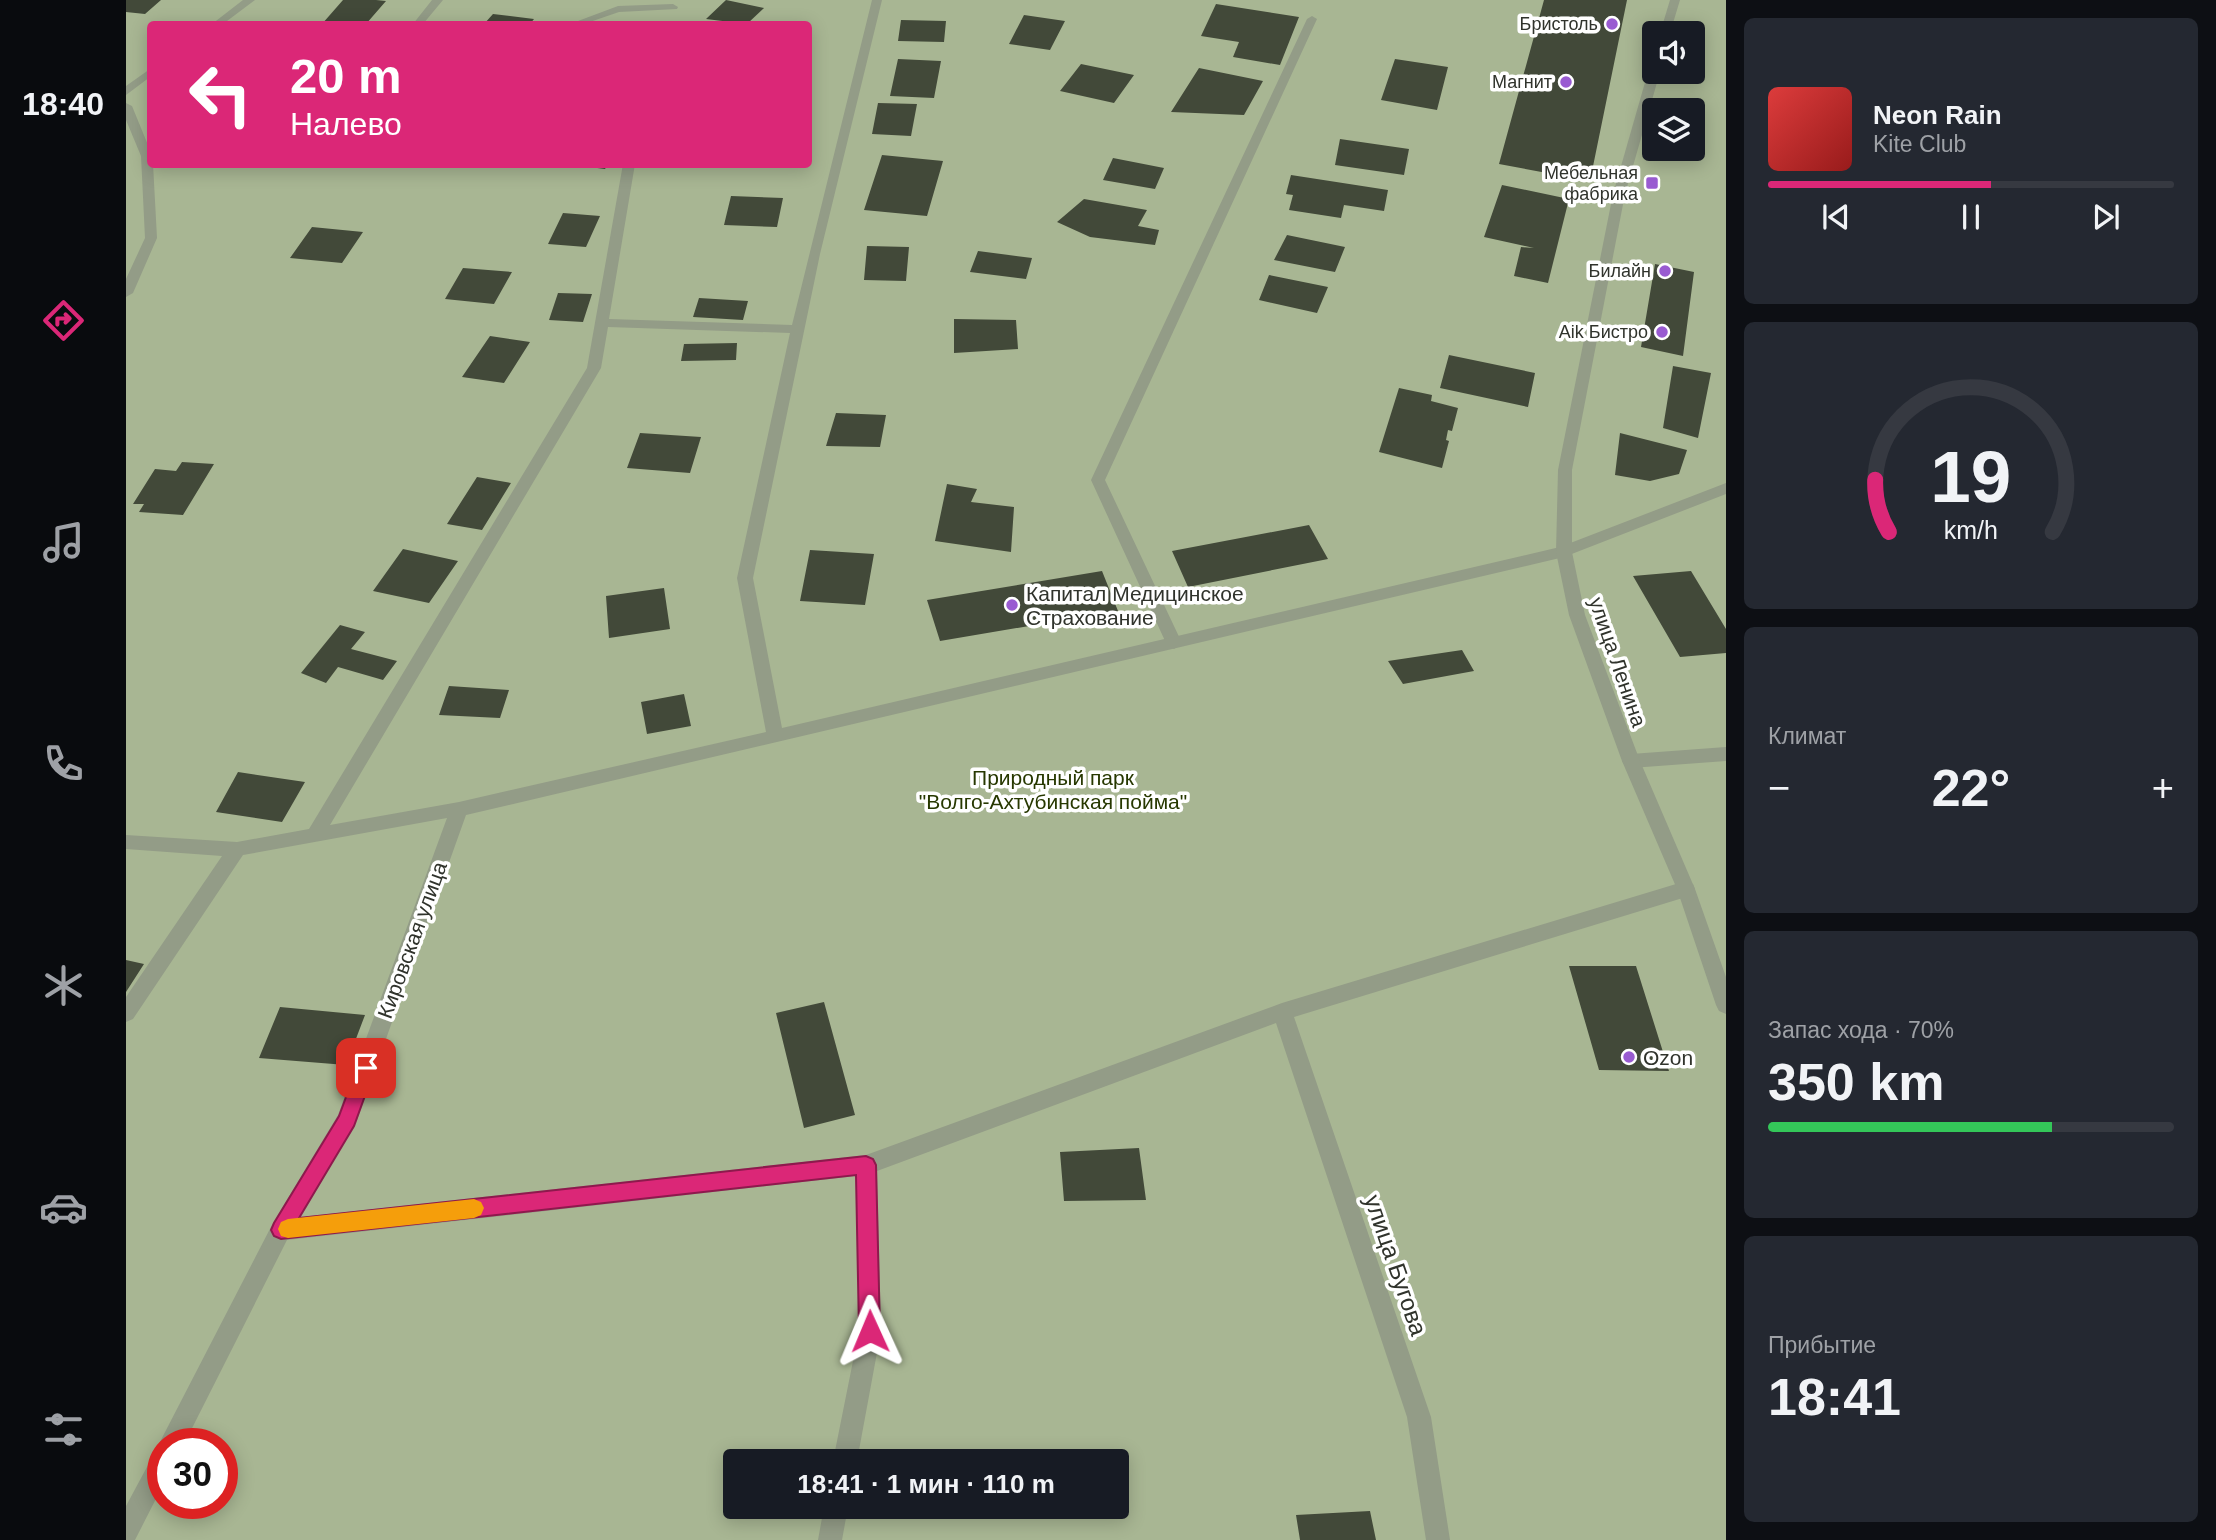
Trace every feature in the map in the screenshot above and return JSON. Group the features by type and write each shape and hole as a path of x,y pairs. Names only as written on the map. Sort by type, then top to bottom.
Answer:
{"street":[{"path":"221,21 250,0"},
{"path":"420,21 438,0"},
{"path":"775,736 745,578 798,329 877,0"},
{"path":"1669,21 1675,0"},
{"path":"584,21 618,9 675,3 678,21"},
{"path":"1174,643 1098,480 1312,19"},
{"path":"126,92 147,74"},
{"name":"улица Ленина","path":"1651,84 1619,194 1565,470 1564,552 1577,615 1631,761 1686,889 1726,1005"},
{"path":"126,106 146,156 151,238 126,293"},
{"path":"314,836 594,368 628,168"},
{"path":"601,323 798,329"},
{"path":"126,842 237,849 458,809 1564,552 1726,488"},
{"path":"1631,761 1726,754"},
{"name":"Кировская улица","path":"179,1428 281,1230 347,1120 458,809"},
{"path":"126,1013 237,849"},
{"path":"281,1230 866,1165 1282,1012 1686,889"},
{"name":"улица Бугова","path":"1282,1012 1419,1418 1438,1540"},
{"path":"847,1449 870,1331 866,1165"},
{"path":"126,1531 147,1491"},
{"path":"830,1540 834,1519"}],"green space":[{"name":"Природный парк \"Волго-Ахтубинская пойма\"","path":"126,0 1726,0 1726,1540 126,1540"}],"building":[{"path":"126,0 161,0 145,14 126,12"},
{"path":"343,0 386,1 369,21 325,21"},
{"path":"726,0 764,8 750,21 706,19"},
{"name":"Магнит","path":"1544,0 1627,0 1590,181 1499,164"},
{"path":"1216,4 1299,17 1280,65 1233,57 1239,42 1201,36"},
{"path":"493,14 534,19 532,21 487,21"},
{"path":"1024,15 1065,21 1050,50 1009,44"},
{"path":"901,20 946,21 944,42 898,41"},
{"path":"898,59 941,61 934,98 890,96"},
{"path":"1395,59 1448,67 1437,110 1381,100"},
{"path":"1081,64 1134,75 1114,103 1060,91"},
{"path":"1199,68 1263,81 1244,115 1171,112"},
{"path":"878,103 917,104 911,136 872,134"},
{"path":"1340,139 1409,149 1404,175 1335,165"},
{"path":"882,155 943,161 927,216 864,210"},
{"path":"1113,158 1164,168 1155,189 1103,180"},
{"path":"1291,175 1388,190 1384,211 1344,205 1341,218 1289,210 1293,195 1286,194"},
{"path":"1502,185 1569,199 1548,283 1514,276 1521,247 1534,248 1484,237"},
{"path":"731,196 783,198 777,227 724,225"},
{"path":"1084,199 1147,210 1138,226 1159,230 1155,245 1090,237 1057,222"},
{"path":"563,213 600,216 586,247 548,244"},
{"path":"312,227 363,232 342,263 290,258"},
{"path":"1287,235 1345,247 1335,272 1274,260"},
{"path":"867,246 909,247 906,281 864,280"},
{"path":"978,251 1032,258 1026,279 970,272"},
{"path":"1655,264 1694,272 1683,356 1641,347"},
{"path":"463,268 512,272 494,304 445,299"},
{"path":"1269,275 1328,287 1317,313 1259,300"},
{"path":"558,293 592,294 583,322 549,320"},
{"path":"699,298 748,301 743,320 693,317"},
{"path":"954,319 1016,320 1018,349 954,353"},
{"path":"490,336 530,342 504,383 462,377"},
{"path":"737,343 736,360 681,361 684,344"},
{"path":"1449,355 1535,373 1528,407 1440,388"},
{"path":"1673,366 1711,373 1698,438 1663,428"},
{"path":"1399,388 1432,395 1431,401 1458,408 1452,431 1448,430 1446,440 1449,441 1442,468 1379,452"},
{"path":"836,413 886,415 880,447 826,446"},
{"path":"640,433 701,437 690,473 627,468"},
{"path":"1620,433 1687,450 1679,474 1650,481 1615,475"},
{"path":"182,462 214,464 183,515 139,512 144,504 133,504 155,469 176,471"},
{"path":"477,477 511,483 482,530 447,524"},
{"path":"947,484 977,489 971,502 1014,507 1011,552 935,541"},
{"path":"1309,525 1328,559 1188,587 1172,551"},
{"path":"403,549 458,561 429,603 373,591"},
{"path":"810,550 874,554 865,605 800,601"},
{"path":"1102,571 1118,611 940,641 927,600"},
{"path":"1691,571 1726,629 1726,653 1680,657 1633,576"},
{"path":"664,588 670,629 609,638 606,596"},
{"path":"340,625 365,632 351,649 397,661 383,680 338,667 326,683 301,673"},
{"path":"1462,650 1474,671 1403,684 1388,661"},
{"path":"449,686 509,690 500,718 439,715"},
{"path":"684,694 691,726 647,734 641,702"},
{"path":"238,772 305,782 282,822 216,812"},
{"path":"126,960 144,964 126,992"},
{"path":"1569,966 1636,966 1669,1071 1599,1070"},
{"path":"824,1002 855,1115 804,1128 776,1013"},
{"path":"280,1007 365,1015 346,1065 259,1058"},
{"path":"1139,1148 1146,1200 1064,1201 1060,1152"},
{"path":"1370,1511 1376,1540 1300,1540 1296,1515"}],"slow traffic":[{"path":"288,1229 474,1208"}],"place":[{"name":"Бристоль","path":"1612,24"},
{"name":"Магнит","path":"1566,82"},
{"name":"Мебельная фабрика","path":"1652,183"},
{"name":"Билайн","path":"1665,271"},
{"name":"Aik Бистро","path":"1662,332"},
{"name":"Капитал Медицинское Страхование","path":"1012,605"},
{"name":"Ozon","path":"1629,1057"}],"route":[{"path":"366,1068 347,1120 281,1230 866,1165 870,1331"}]}
